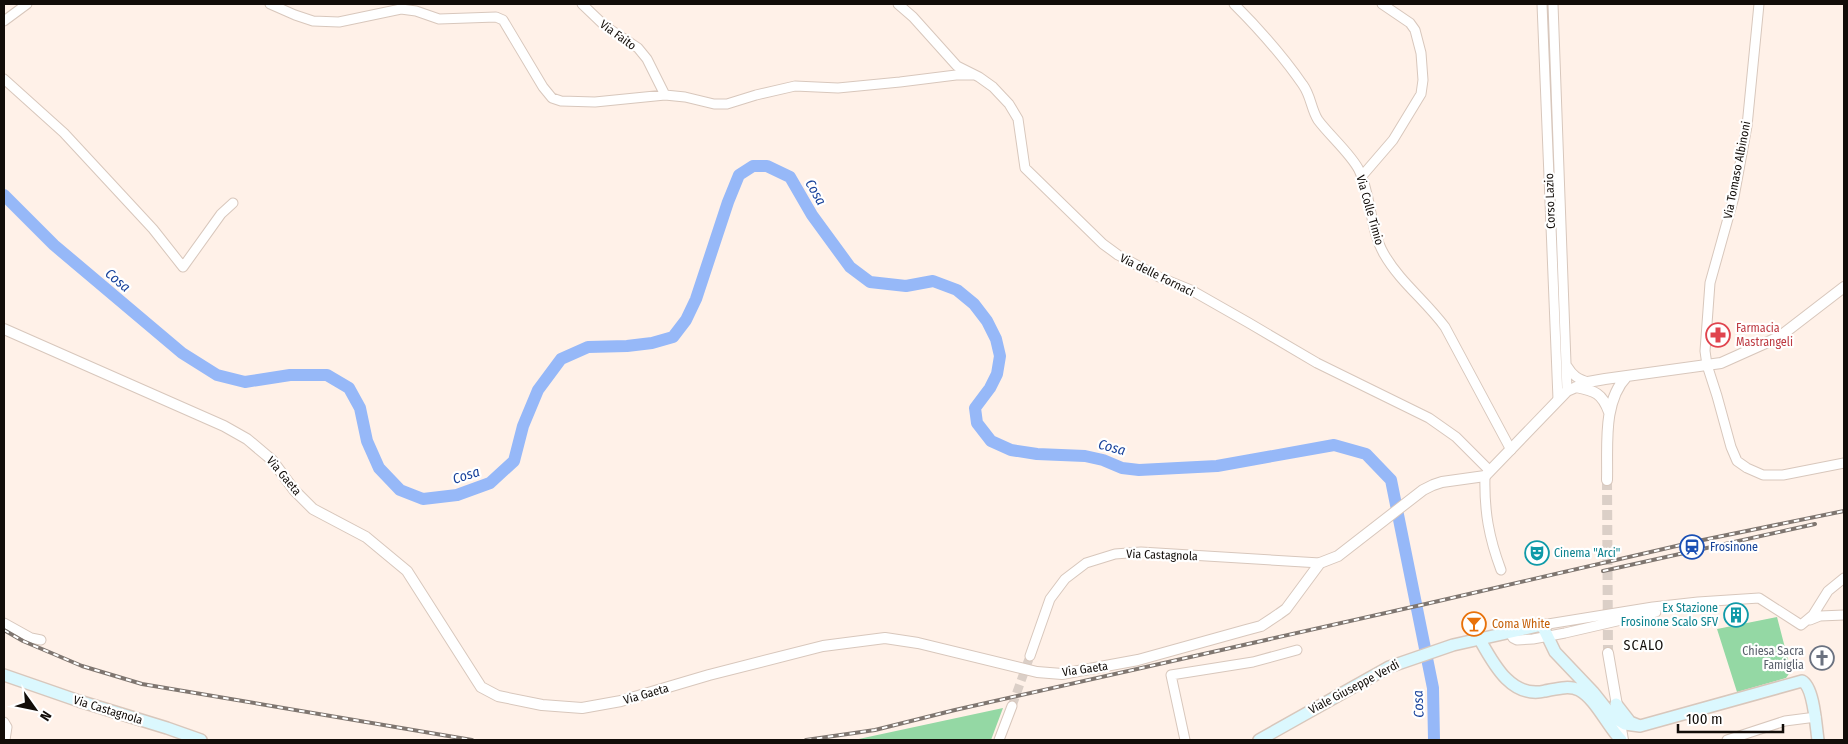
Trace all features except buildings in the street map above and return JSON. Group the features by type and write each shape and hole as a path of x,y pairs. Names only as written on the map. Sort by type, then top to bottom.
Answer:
{"main road":[{"name":"Viale Giuseppe Verdi","path":"1259,740 1389,667 1453,645 1542,625"},
{"path":"1542,625 1550,636 1561,660 1593,692 1612,716 1630,725 1640,726"},
{"path":"1479,638 1498,671 1509,682 1522,689 1534,692 1563,688 1580,691 1622,739 1628,729 1802,681 1805,682 1808,688 1816,717 1818,740"},
{"name":"Via Castagnola","path":"4,675 201,740"},
{"path":"1616,704 1630,722 1640,726"}],"street":[{"path":"4,21 27,4"},
{"path":"270,4 313,22 339,22 401,9 416,11 439,18 496,17 503,20 543,87 552,98 561,101 594,102 666,95 685,97 714,104 727,104 795,86 838,88 956,75 974,75"},
{"name":"Via Faito","path":"582,4 606,26 638,48 647,58 666,95"},
{"name":"Via delle Fornaci","path":"898,4 913,17 957,66 993,87 1009,104 1018,119 1025,168 1103,244 1118,256 1159,277 1191,290 1316,363 1429,418 1456,437 1487,473"},
{"name":"Via Colle Timio","path":"1234,4 1253,23 1303,85 1312,101 1317,117 1358,168 1362,176 1376,236 1382,251 1393,268 1445,327 1511,450"},
{"path":"1362,176 1393,140 1422,94 1421,53 1414,30 1410,23 1382,4"},
{"name":"Corso Lazio","path":"1542,4 1558,399"},
{"name":"Corso Lazio","path":"1553,4 1566,363 1572,389"},
{"name":"Via Tomaso Albinoni","path":"1760,4 1746,126 1734,197 1710,283 1706,351 1707,365 1718,396 1731,447 1737,461 1746,468 1763,475 1784,475 1844,463"},
{"path":"4,79 64,133 153,229 183,267 221,214 233,203"},
{"path":"1501,570 1485,511 1487,473 1558,399 1572,389 1588,382 1721,363 1778,337 1844,287"},
{"name":"Via Gaeta","path":"4,329 224,426 247,439 272,460 294,490 313,509 366,537 407,571 481,687 498,696 542,706 582,708 621,701 709,675 823,646 885,638 918,643 1037,672 1062,674 1138,660 1261,626 1286,609 1320,563 1338,556 1423,490 1442,482 1487,473"},
{"path":"1566,363 1577,379 1588,382"},
{"path":"1608,480 1609,412 1613,395 1627,376"},
{"path":"1604,379 1613,395"},
{"path":"1604,379 1602,396 1609,412"},
{"path":"1572,389 1594,392 1602,396"},
{"name":"Via Castagnola","path":"1030,656 1050,599 1065,579 1086,563 1115,554 1141,552 1320,563"},
{"path":"1807,621 1828,591 1844,578"},
{"path":"1542,625 1638,609 1698,602 1759,598 1801,625 1820,616 1844,615"},
{"path":"1509,631 1512,638 1517,640 1550,636 1698,602"},
{"path":"1818,606 1825,616"},
{"path":"4,623 31,638 41,640"},
{"path":"1185,740 1171,675 1253,662 1297,650"},
{"path":"1608,653 1622,739"},
{"path":"999,740 1012,706"},
{"path":"1727,740 1785,720 1816,717"},
{"path":"4,722 7,726 6,740"}],"green space":[{"path":"1777,617 1791,671 1786,678 1737,692 1717,629"},
{"path":"1003,708 991,740 854,740"}],"waterway":[{"name":"Cosa","path":"4,195 54,245 182,353 217,375 245,382 290,375 327,375 349,388 360,408 367,441 379,468 400,490 423,499 457,495 490,483 514,461 523,426 538,390 561,359 588,347 627,346 652,343 673,337 686,320 696,299 728,202 739,175 753,166 767,166 790,177 812,215 850,267 870,282 906,286 933,281 957,290 974,304 987,321 996,339 1000,356 997,374 990,388 975,408 977,423 991,441 1011,450 1037,454 1085,456 1103,460 1122,468 1139,470 1217,466 1334,445 1366,454 1391,480 1433,688 1434,740"}],"tunnel":[{"path":"1607,480 1608,653"},
{"path":"1012,706 1030,656"}],"railway":[{"path":"806,740 875,730 955,710 1698,541 1844,511"},
{"path":"1603,571 1815,524"},
{"path":"4,630 23,641 82,666 142,684 472,740"}],"place":[{"name":"Farmacia Mastrangeli","path":"1718,335"},
{"name":"Frosinone","path":"1692,547"},
{"name":"Cinema \"Arci\"","path":"1537,553"},
{"name":"Ex Stazione Frosinone Scalo SFV","path":"1736,615"},
{"name":"Coma White","path":"1474,624"},
{"name":"Chiesa Sacra Famiglia","path":"1822,658"}],"district":[{"name":"SCALO","path":"1644,645"}]}
